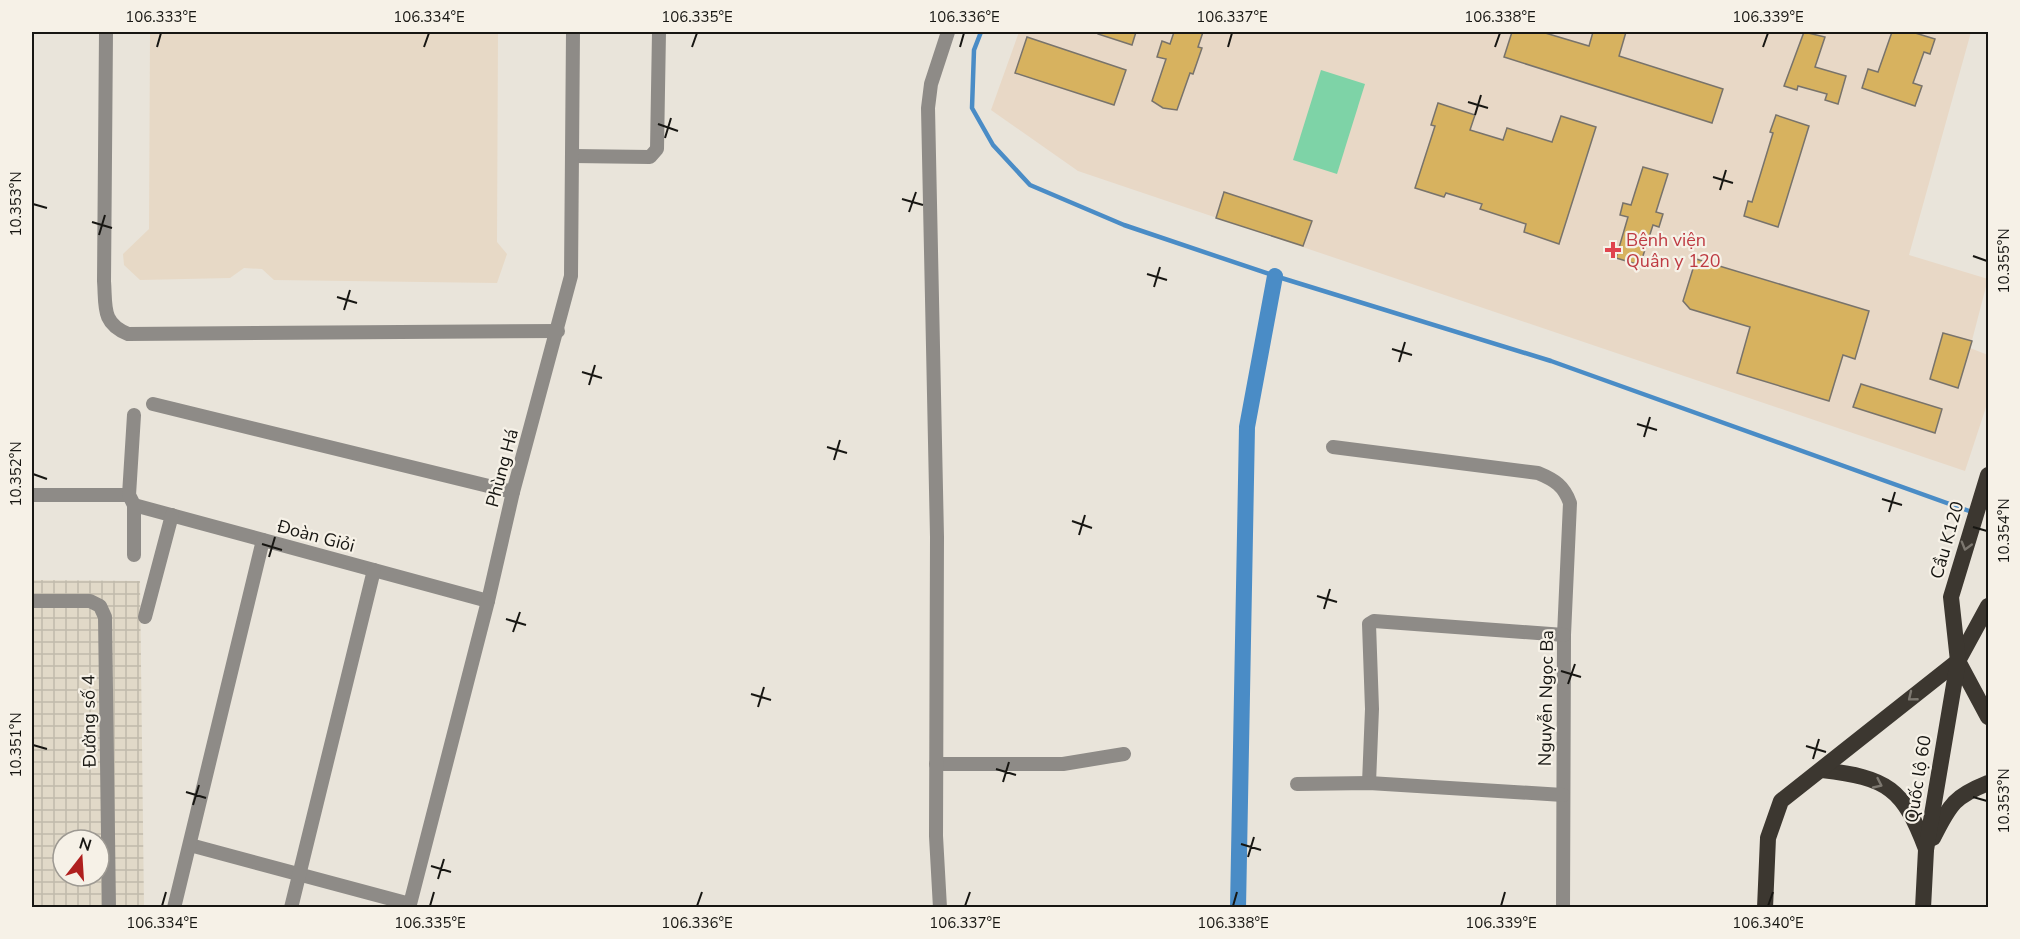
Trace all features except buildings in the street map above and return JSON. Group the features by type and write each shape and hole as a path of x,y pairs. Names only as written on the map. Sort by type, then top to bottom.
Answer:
{"highway":[{"name":"Cầu K120","path":"1958,661 1951,597 1981,494 1989,475"},
{"path":"1765,908 1768,838 1780,801 1958,661 1989,606"},
{"path":"1958,661 1989,717"},
{"name":"Quốc lộ 60","path":"1923,906 1926,850 1958,661"},
{"path":"1822,770 1870,779 1901,798 1912,812 1926,850"},
{"path":"1926,850 1950,806 1963,793 1989,783"}],"street":[{"path":"106,32 104,281 108,320 116,329 128,334 558,331"},
{"name":"Phùng Há","path":"410,906 488,601 513,492 571,276 573,32"},
{"path":"573,156 650,157 657,149 659,32"},
{"path":"940,908 936,836 937,537 928,108 931,84 948,32"},
{"path":"153,404 513,492"},
{"path":"134,415 132,500 134,555"},
{"name":"Nguyễn Ngọc Ba","path":"1333,447 1538,473 1554,479 1566,490 1570,503 1564,635 1563,908"},
{"name":"Đoàn Giỏi","path":"32,495 132,500 172,515 488,601"},
{"path":"145,616 172,515"},
{"path":"174,908 264,540"},
{"path":"291,908 374,570"},
{"name":"Đường số 4","path":"32,601 90,601 100,606 105,617 108,908"},
{"path":"1369,783 1372,709 1369,624 1374,621 1564,635"},
{"path":"936,764 1063,764 1124,754"},
{"path":"951,764 964,756 1036,757"},
{"path":"1297,784 1369,783 1563,795"},
{"path":"190,844 410,906"}],"shaded area":[{"path":"150,32 498,32 497,242 507,254 497,283 274,280 262,269 244,268 230,278 140,280 124,265 123,254 149,229"},
{"name":"Bệnh viện Quân y 120","path":"1019,32 1971,32 1909,255 1988,279 1970,348 1988,355 1988,401 1965,471 1078,171 991,110"},
{"path":"32,580 140,581 144,907 32,908"}],"green space":[{"path":"1321,70 1365,84 1337,174 1293,160"}],"waterway":[{"path":"981,32 974,50 972,108 993,145 1030,185 1124,225 1275,276 1551,361 1972,512"},
{"path":"1238,908 1247,427 1275,276"}],"place":[{"name":"Bệnh viện Quân y 120","path":"1613,250"}]}
